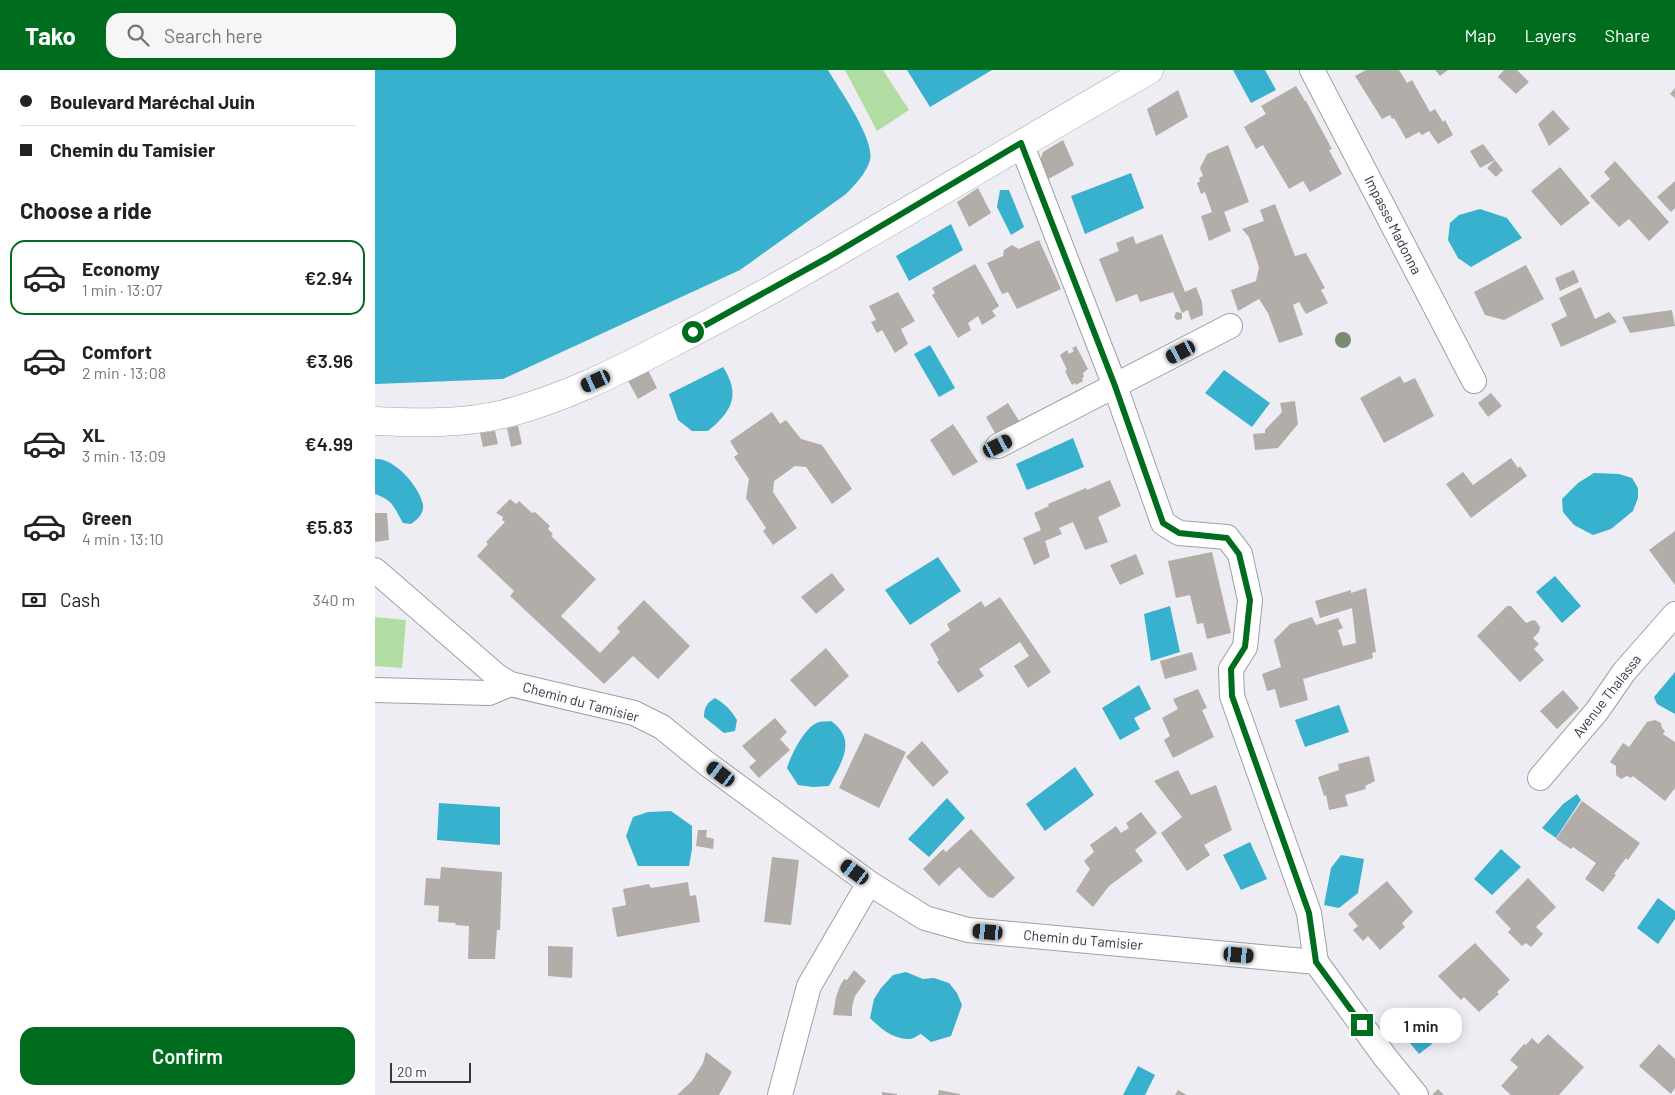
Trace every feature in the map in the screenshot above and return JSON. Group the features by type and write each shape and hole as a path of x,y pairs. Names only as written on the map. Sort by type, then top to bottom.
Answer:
{"street":[{"path":"375,421 450,421 502,415 578,390 738,309 1149,70"},
{"name":"Impasse Madonna","path":"1312,70 1473,381"},
{"path":"1021,143 1115,386 1163,523 1179,533 1227,538 1239,554 1250,600 1245,647 1231,669 1232,696 1309,913 1316,962 1385,1057 1416,1095"},
{"path":"998,446 1230,326"},
{"name":"Chemin du Tamisier","path":"375,570 497,676 510,684 634,713 662,728 869,883 925,918 968,930 1316,962"},
{"name":"Avenue Thalassa","path":"1540,778 1597,711 1624,672 1675,614"},
{"path":"375,690 489,693 510,684"},
{"path":"780,1095 809,986 869,883"}],"green space":[{"path":"845,70 883,70 909,110 877,131"},
{"path":"375,617 406,620 402,668 375,666"}],"water":[{"path":"375,70 828,70 862,127 870,151 870,160 863,174 846,194 740,270 503,379 375,384"},
{"path":"907,70 992,70 930,107"},
{"path":"1233,70 1265,70 1276,90 1251,103"},
{"path":"1131,173 1144,208 1085,234 1071,196"},
{"path":"1000,190 1009,190 1024,227 1011,235 997,207"},
{"path":"1480,209 1507,218 1522,238 1471,267 1458,258 1448,240 1450,223 1459,215"},
{"path":"951,224 963,250 909,281 896,256"},
{"path":"930,345 955,388 939,397 914,354"},
{"path":"723,367 732,386 731,402 728,409 723,417 708,431 692,431 678,420 669,394"},
{"path":"1224,370 1270,403 1252,427 1205,393"},
{"path":"1073,438 1084,467 1027,490 1016,464"},
{"path":"375,459 390,463 412,482 423,505 420,516 416,521 411,524 403,523 390,502 375,494"},
{"path":"1594,473 1619,474 1632,478 1638,488 1638,498 1633,511 1611,529 1593,535 1574,525 1563,512 1562,499 1578,483"},
{"path":"938,557 961,591 910,625 885,590"},
{"path":"1555,576 1581,606 1562,623 1536,592"},
{"path":"1170,606 1180,652 1151,661 1144,614"},
{"path":"1675,672 1675,714 1657,704 1654,697"},
{"path":"1139,685 1151,709 1134,718 1140,729 1120,740 1102,708"},
{"path":"715,698 737,720 735,731 724,733 704,717 707,706"},
{"path":"1339,705 1349,732 1305,747 1295,720"},
{"path":"831,721 844,736 845,752 838,769 829,786 813,787 798,785 787,768 795,749 804,735 814,725 819,722"},
{"path":"1075,767 1094,795 1045,831 1026,804"},
{"path":"1577,794 1581,800 1556,838 1542,828 1563,804"},
{"path":"947,798 965,818 929,857 908,839"},
{"path":"439,803 500,807 500,845 437,840"},
{"path":"671,811 692,826 692,849 689,866 638,866 626,836 633,817 648,812"},
{"path":"1250,842 1267,879 1241,890 1223,855"},
{"path":"1501,849 1521,867 1492,895 1474,879"},
{"path":"1341,855 1364,859 1358,893 1339,908 1324,905 1331,868"},
{"path":"1658,898 1675,911 1675,919 1658,944 1637,928"},
{"path":"906,972 923,979 934,978 949,983 957,993 962,1005 951,1036 931,1042 921,1034 911,1039 898,1038 870,1018 874,999 881,988 893,975"},
{"path":"1410,1017 1432,1044 1419,1054 1396,1026"},
{"path":"1138,1066 1155,1075 1145,1095 1123,1095"}],"building":[{"path":"1366,70 1399,70 1407,83 1412,80 1430,112 1435,109 1443,122 1445,120 1453,135 1438,144 1429,131 1422,135 1419,132 1406,139 1394,118 1392,119 1390,115 1382,119 1355,76"},
{"path":"1435,70 1448,70 1440,76"},
{"path":"1504,70 1517,70 1529,82 1516,94 1498,77"},
{"path":"1296,86 1332,149 1329,150 1342,174 1310,192 1303,181 1289,189 1263,145 1256,149 1244,127 1266,114 1261,106"},
{"path":"1675,88 1675,98 1670,94"},
{"path":"1178,90 1188,117 1156,136 1147,109"},
{"path":"1553,110 1570,129 1549,146 1538,124"},
{"path":"1063,140 1074,165 1041,183 1040,161 1043,152"},
{"path":"1483,144 1495,160 1480,168 1470,151"},
{"path":"1228,145 1249,202 1224,212 1231,231 1209,241 1201,216 1212,212 1205,192 1201,194 1197,183 1200,181 1199,178 1203,176 1200,168 1207,154"},
{"path":"1495,160 1503,170 1496,177 1487,168"},
{"path":"1615,161 1669,222 1649,241 1629,219 1619,227 1590,196 1610,179 1604,172"},
{"path":"1560,167 1590,203 1561,226 1531,191"},
{"path":"1675,181 1675,208 1671,212 1657,197"},
{"path":"978,188 991,213 969,227 957,202"},
{"path":"1275,204 1295,256 1306,253 1325,288 1321,290 1328,303 1306,314 1299,302 1293,305 1303,335 1279,343 1268,313 1259,299 1238,311 1231,290 1256,281 1259,267 1249,237 1242,229 1264,221 1260,210"},
{"path":"1162,234 1185,292 1196,287 1202,302 1203,315 1191,320 1188,310 1182,313 1173,292 1140,302 1137,294 1116,302 1099,259 1119,251 1116,243 1133,236 1136,244"},
{"path":"1039,240 1061,289 1017,309 1008,292 1002,294 987,263 1003,256 1004,250 1012,245 1019,249"},
{"path":"975,264 999,306 992,311 996,316 982,325 978,316 968,323 971,330 958,338 932,295 935,293 932,288"},
{"path":"1526,265 1544,299 1504,320 1485,315 1474,292"},
{"path":"1574,270 1579,282 1560,291 1555,278"},
{"path":"1581,287 1595,319 1609,312 1617,322 1561,347 1551,324 1567,316 1559,298"},
{"path":"898,292 915,321 901,329 908,344 895,353 882,330 877,333 871,322 876,320 869,306"},
{"path":"1672,310 1675,326 1630,333 1622,317"},
{"path":"1176,312 1182,313 1182,319 1177,320 1174,317"},
{"path":"1076,346 1088,369 1083,373 1083,381 1072,385 1060,355 1067,350 1069,354 1074,351 1072,348"},
{"path":"648,370 657,388 638,399 628,381"},
{"path":"1400,376 1404,383 1415,378 1434,416 1384,443 1360,398"},
{"path":"1491,393 1502,406 1488,417 1478,403"},
{"path":"1295,401 1298,424 1278,448 1255,450 1253,434 1265,433 1265,430 1282,412 1280,403"},
{"path":"1008,403 1021,424 1007,431 995,433 986,417"},
{"path":"772,412 780,424 786,420 801,439 822,445 852,489 832,504 806,467 795,466 774,481 773,492 797,528 773,545 763,531 766,528 746,498 749,479 734,457 738,454 730,441"},
{"path":"953,424 978,462 953,476 930,440"},
{"path":"518,426 522,444 511,447 507,428"},
{"path":"495,431 498,444 483,447 480,433"},
{"path":"1511,458 1527,476 1471,518 1446,484 1463,472 1473,485"},
{"path":"1110,480 1121,506 1098,517 1108,542 1085,550 1073,522 1059,528 1062,534 1045,541 1050,557 1034,565 1023,538 1041,530 1034,513 1049,506 1048,504"},
{"path":"510,499 516,504 519,501 532,513 535,512 550,526 548,529 553,534 551,536 596,579 561,616 600,653 620,632 617,628 644,600 690,646 658,679 633,656 604,684 510,596 514,591 477,556 488,544 486,542 505,522 502,520 503,517 496,513"},
{"path":"375,513 387,513 389,540 375,542"},
{"path":"1675,531 1675,585 1649,550"},
{"path":"1212,552 1231,633 1207,639 1203,623 1197,624 1190,595 1176,598 1168,561"},
{"path":"1136,554 1144,574 1120,585 1110,565"},
{"path":"832,573 845,590 816,614 801,597"},
{"path":"1366,588 1376,652 1372,653 1373,658 1303,679 1308,700 1280,708 1275,689 1267,691 1262,674 1281,667 1274,640 1290,624 1312,617 1316,625 1338,618 1343,628 1338,630 1343,646 1356,643 1352,608 1320,618 1315,601 1351,590 1351,593"},
{"path":"1000,597 1051,672 1028,688 1014,666 1029,656 1020,642 979,669 984,676 958,693 937,662 939,660 930,644 950,630 947,624 981,601 985,607"},
{"path":"1507,606 1511,606 1526,623 1533,620 1540,627 1539,632 1533,638 1539,644 1534,649 1544,660 1520,682 1477,636"},
{"path":"826,648 849,676 815,707 790,680"},
{"path":"1192,652 1197,670 1165,679 1160,661"},
{"path":"1198,689 1207,708 1202,710 1214,737 1173,758 1164,740 1170,736 1162,718 1178,709 1173,699"},
{"path":"1563,690 1579,708 1557,729 1540,711"},
{"path":"775,718 787,732 780,739 790,750 759,778 749,767 756,761 742,746"},
{"path":"1655,720 1661,723 1665,731 1663,734 1675,742 1675,788 1665,801 1633,776 1621,779 1616,775 1616,766 1610,762 1623,743 1629,747 1647,722"},
{"path":"865,733 906,752 879,808 839,788"},
{"path":"922,741 949,772 933,787 906,757"},
{"path":"1369,756 1375,781 1365,786 1366,789 1345,795 1348,806 1329,810 1326,795 1324,796 1318,777 1339,770 1338,764"},
{"path":"1178,770 1191,795 1216,785 1232,830 1204,845 1210,855 1187,871 1161,833 1182,817 1154,781"},
{"path":"1582,801 1640,843 1628,860 1626,858 1603,892 1585,879 1596,863 1573,847 1571,849 1556,839"},
{"path":"1141,812 1157,833 1135,850 1143,861 1109,886 1093,907 1076,891 1090,869 1084,861 1094,852 1090,845 1116,826 1121,833 1129,828 1126,823"},
{"path":"971,829 1015,878 993,898 988,897 959,867 939,886 923,869 943,849 946,852"},
{"path":"698,830 707,830 706,837 714,839 713,849 696,846"},
{"path":"772,857 799,860 791,925 764,922"},
{"path":"441,867 502,872 500,930 497,930 495,959 468,959 469,926 438,922 439,906 424,905 426,878 440,879"},
{"path":"1528,878 1556,907 1536,927 1543,934 1531,947 1526,943 1522,946 1508,932 1511,929 1495,912"},
{"path":"1387,881 1413,912 1402,923 1405,927 1380,950 1368,936 1363,941 1353,930 1358,926 1348,914"},
{"path":"688,882 690,896 696,895 700,922 617,937 612,908 626,905 623,889 649,884 651,888"},
{"path":"1475,943 1510,980 1497,992 1499,994 1479,1012 1464,997 1461,1000 1438,976"},
{"path":"548,946 573,947 572,978 548,976"},
{"path":"854,970 866,981 855,996 852,1016 833,1015 840,986 844,979 847,980"},
{"path":"1548,1034 1584,1067 1559,1095 1511,1095 1501,1086 1518,1067 1510,1060 1532,1038 1538,1044"},
{"path":"1659,1044 1675,1059 1675,1088 1671,1094 1639,1066"},
{"path":"706,1052 732,1072 719,1095 677,1095 692,1081 703,1063"},
{"path":"1438,1089 1444,1095 1432,1095"},
{"path":"939,1090 960,1094 960,1095 938,1095"},
{"path":"1178,1090 1187,1095 1175,1095"},
{"path":"882,1092 897,1094 897,1095 882,1095"}],"route":[{"path":"693,332 738,309 827,258 1021,143 1115,386 1163,523 1179,533 1227,538 1239,554 1250,600 1245,647 1231,669 1232,696 1309,913 1316,962 1362,1025"}]}
